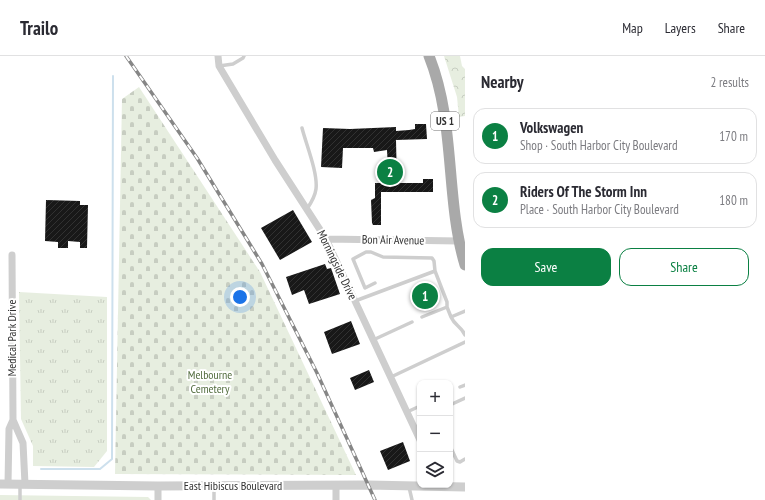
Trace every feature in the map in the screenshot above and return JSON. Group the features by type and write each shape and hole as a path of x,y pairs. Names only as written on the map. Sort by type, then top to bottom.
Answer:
{"main road":[{"name":"US 1","path":"429,56 436,77 444,113 465,265"}],"street":[{"name":"Morningside Drive","path":"218,56 219,66 275,160 326,239 417,434"},
{"name":"Bon Air Avenue","path":"326,239 462,240"},
{"name":"Medical Park Drive","path":"12,255 13,420 23,443 23,484"},
{"name":"Medical Park Drive","path":"4,484 9,429 13,420"},
{"name":"East Hibiscus Boulevard","path":"4,484 158,486 417,486"},
{"path":"158,486 158,500"},
{"path":"336,486 336,500"},
{"name":"East Hibiscus Boulevard","path":"453,486 465,487"}],"lane":[{"path":"219,66 233,64 244,56"},
{"path":"302,128 316,178 314,198 307,209"},
{"path":"375,283 365,288 352,259 366,252 371,252 384,257 432,258 434,261 435,271 447,302 446,307 454,323 462,329 465,335"},
{"path":"355,301 435,271"},
{"path":"422,317 446,307"},
{"path":"451,317 465,311"},
{"path":"373,340 412,322"},
{"path":"390,377 465,342"},
{"path":"453,404 465,398"},
{"path":"407,412 417,407"},
{"path":"453,452 457,461 460,462 465,459"},
{"path":"20,500 23,484"},
{"path":"214,486 214,500"},
{"path":"408,486 412,500"}],"green space":[{"path":"444,56 460,56 462,66 465,69 465,116 459,117 457,97"},
{"name":"Melbourne Cemetery","path":"139,87 260,272 356,475 115,474 122,99"},
{"path":"19,292 107,297 107,451 94,467 33,466 33,446 21,419"},
{"path":"0,495 148,497 151,500 0,500"}],"building":[{"path":"415,124 426,124 427,139 396,140 397,183 423,183 423,179 433,179 433,192 381,192 381,225 373,225 371,200 375,198 375,183 385,183 385,169 388,169 387,150 374,152 373,148 343,148 342,168 321,167 323,128 350,129 396,127 396,131 415,129"},
{"path":"46,200 80,201 80,205 88,205 87,248 80,248 80,242 68,241 68,248 58,248 58,242 45,241"},
{"path":"293,210 312,242 280,260 261,228"},
{"path":"325,264 327,269 331,268 340,294 309,304 304,290 292,295 286,277"},
{"path":"351,321 360,344 332,354 324,332"},
{"path":"369,370 374,382 355,390 350,378"},
{"path":"403,442 410,461 388,470 380,451"}],"waterway":[{"path":"41,469 100,469 112,459 113,76"}],"railway":[{"path":"126,56 197,158 262,264 317,373 375,500"}],"place":[{"name":"Riders Of The Storm Inn","path":"390,172"},
{"name":"Volkswagen","path":"425,296"}]}
